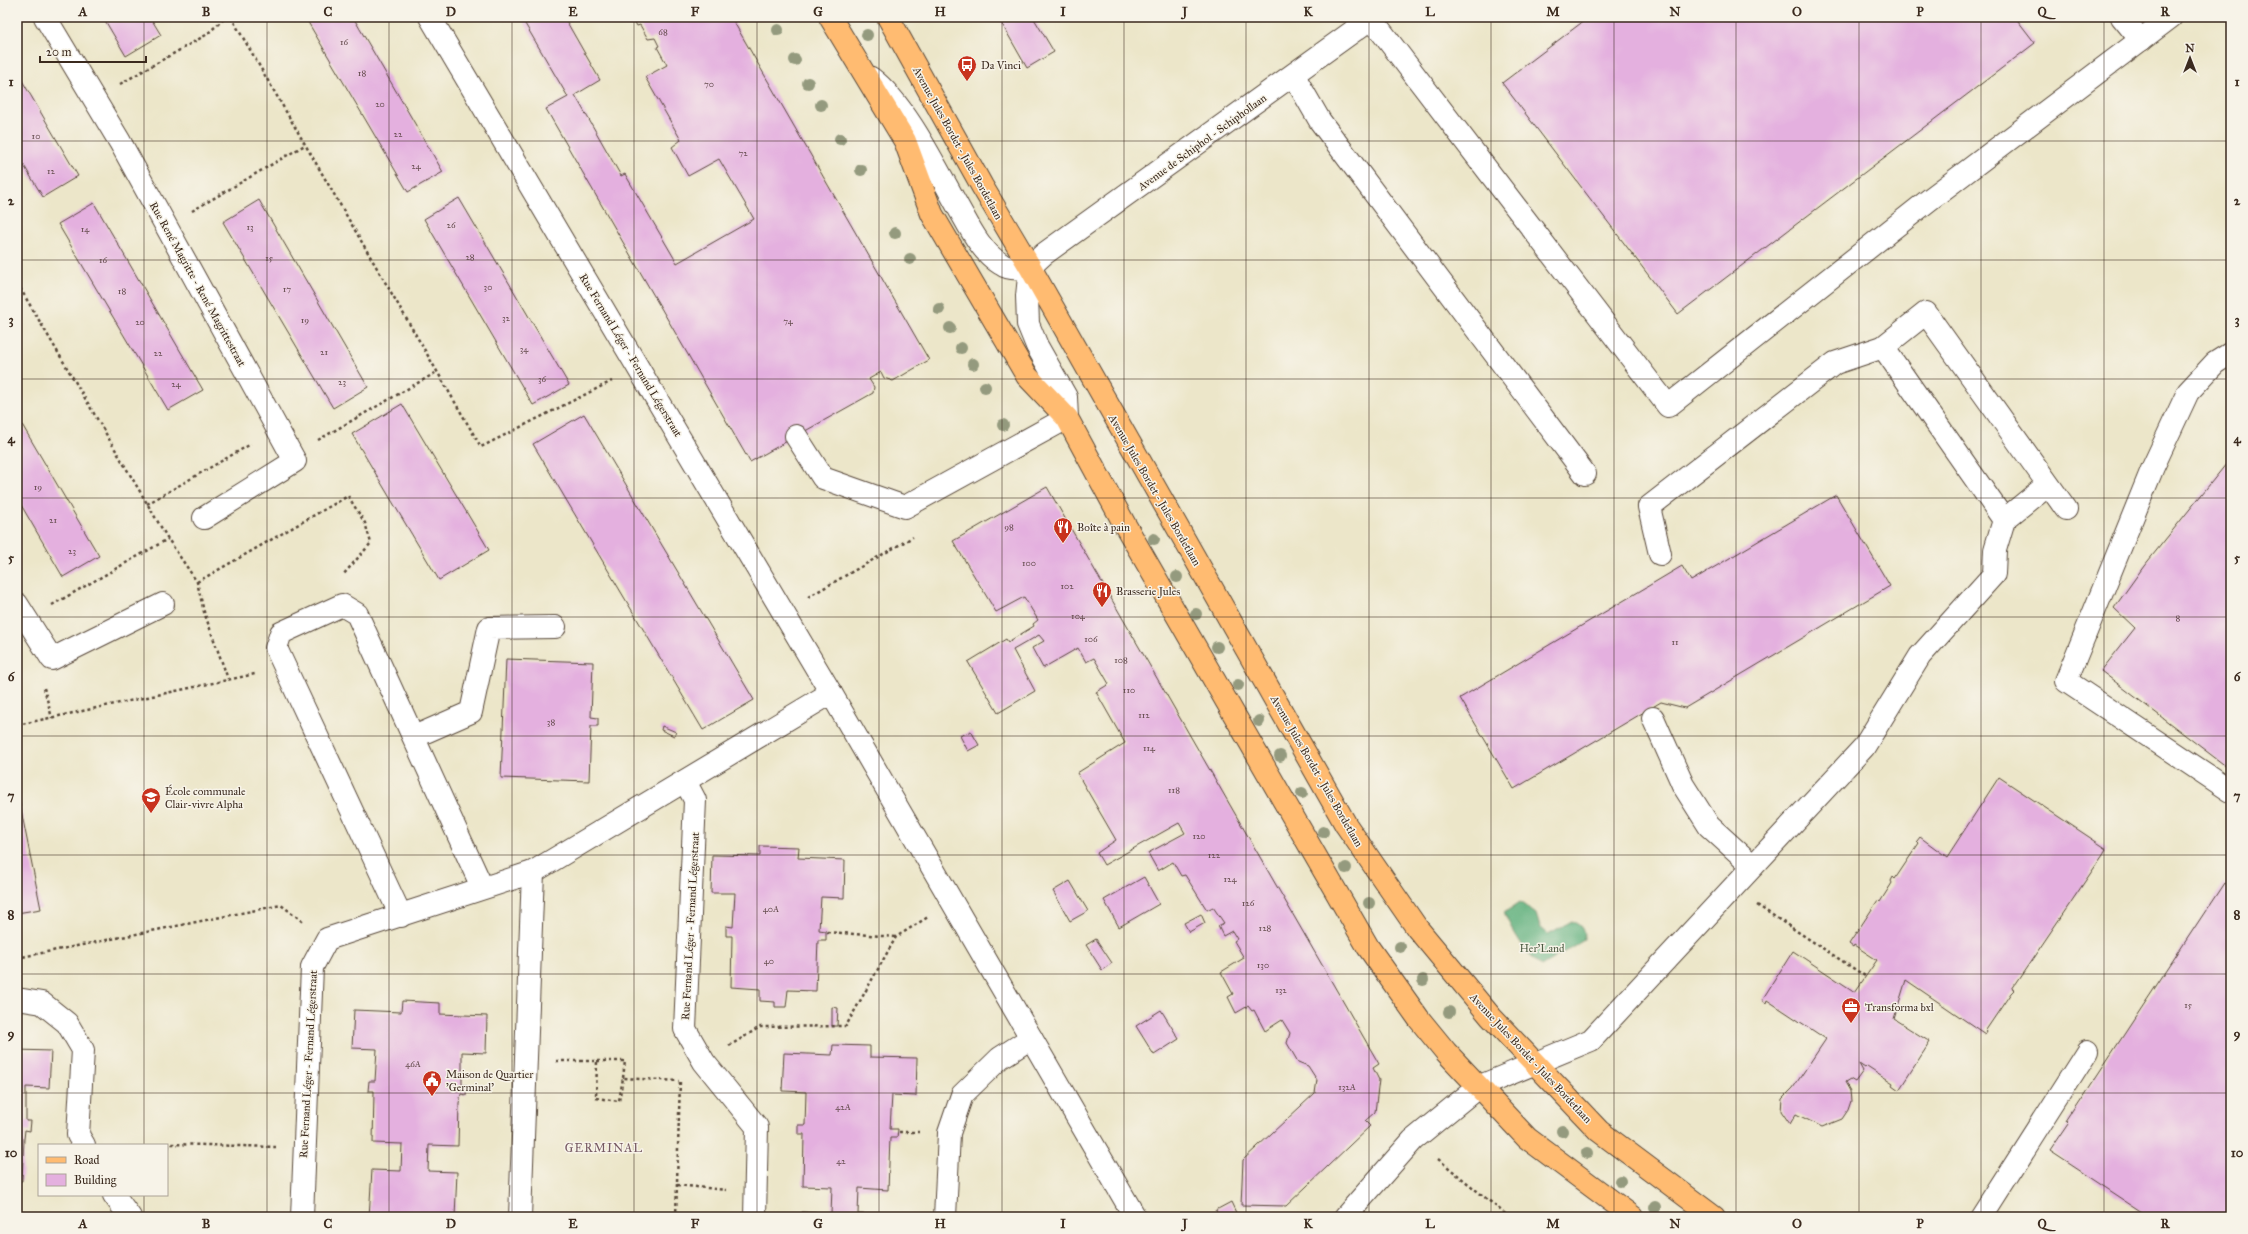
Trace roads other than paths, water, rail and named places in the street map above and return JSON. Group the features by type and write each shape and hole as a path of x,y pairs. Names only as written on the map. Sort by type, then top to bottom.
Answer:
{"main road":[{"path":"830,17 905,141 932,214 1027,376 1067,418 1125,525 1368,947 1419,1018 1478,1087 1527,1138 1632,1217"},
{"name":"Avenue Jules Bordet - Jules Bordetlaan","path":"888,17 1165,509 1346,824 1417,928 1491,1017 1599,1131 1714,1217"}],"street":[{"name":"Rue René Magritte - René Magrittestraat","path":"45,17 95,99 295,461 204,518"},
{"name":"Rue Fernand Léger - Fernand Légerstraat","path":"430,17 783,612 1135,1217"},
{"path":"2122,17 2141,40"},
{"path":"1372,18 1668,406 1923,205 2171,17"},
{"name":"Avenue de Schiphol - Schiphollaan","path":"1030,267 1044,254 1294,76 1349,24 1372,18"},
{"path":"796,436 824,478 905,507 1067,418 1066,397 1037,346 1028,324 1026,296 1030,267 1017,269 1002,265 987,252 972,231 908,120 884,88 864,73"},
{"path":"1294,76 1320,121 1585,474"},
{"path":"1660,554 1649,507 1835,363 1883,347 1926,313 2047,485 2066,509"},
{"path":"1883,347 2004,520"},
{"path":"2231,353 2215,363 2188,392 2153,467 2066,681 2231,791"},
{"path":"1345,1217 1412,1140 1478,1087 1591,1040 1864,747 1920,656 1994,574 1995,550 2004,520 2047,485"},
{"path":"22,612 52,659 163,604"},
{"path":"482,887 357,614 342,605 281,633 276,648 401,916 482,887 533,872 831,694"},
{"path":"414,737 471,712 489,628 555,627"},
{"path":"1653,718 1682,785 1709,826 1753,866"},
{"name":"Rue Fernand Léger - Fernand Légerstraat","path":"685,781 695,800 685,1029 704,1062 757,1127 755,1217"},
{"path":"520,1217 533,872"},
{"name":"Rue Fernand Léger - Fernand Légerstraat","path":"302,1217 312,967 327,939 401,916"},
{"path":"17,999 42,1003 67,1023 83,1050 78,1136 83,1144"},
{"path":"945,1217 949,1132 962,1095 1000,1058 1031,1038"},
{"path":"1981,1217 2087,1051"},
{"path":"115,1196 130,1217"}],"place":[{"name":"Da Vinci","path":"967,82"},
{"name":"Boîte à pain","path":"1063,544"},
{"name":"Brasserie Jules","path":"1102,608"},
{"name":"École communale Clair-vivre Alpha","path":"151,814"},
{"name":"Transforma bxl","path":"1851,1024"},
{"name":"Maison de Quartier 'Germinal'","path":"432,1097"}],"district":[{"name":"GERMINAL","path":"604,1148"}],"park label":[{"name":"Her'Land","path":"1542,948"}]}
